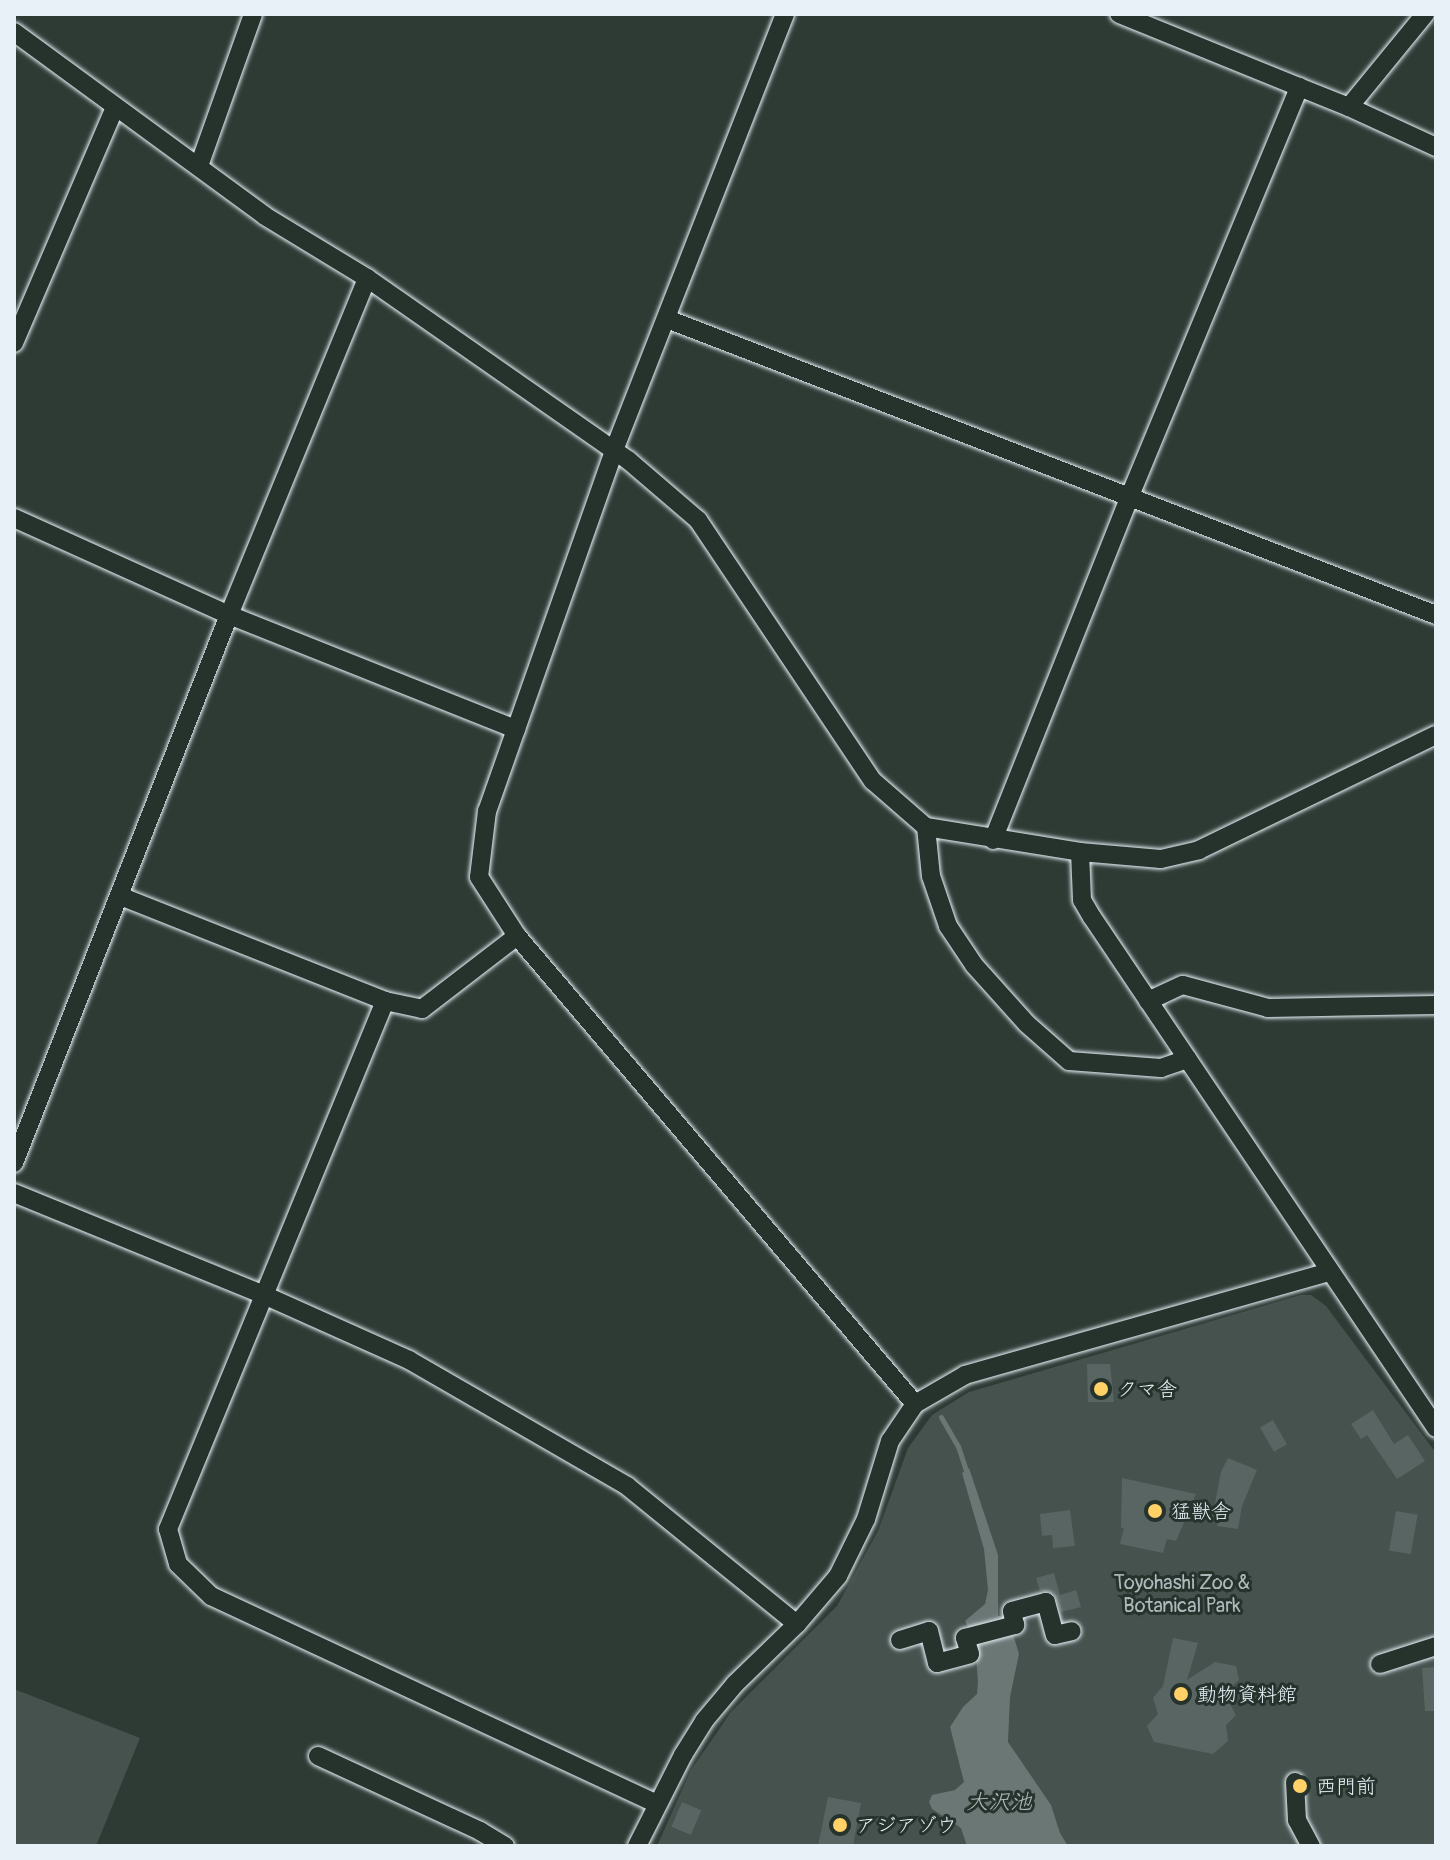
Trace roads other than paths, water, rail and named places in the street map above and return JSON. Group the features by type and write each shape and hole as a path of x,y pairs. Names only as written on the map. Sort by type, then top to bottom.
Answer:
{"street":[{"path":"199,166 253,14"},
{"path":"785,14 614,451 487,811 479,877 517,936 915,1404"},
{"path":"1119,14 1349,107 1436,147"},
{"path":"1349,107 1425,14"},
{"path":"14,32 265,216 367,278 614,451 698,520 873,781 926,827 1080,852 1161,859 1199,850 1436,735"},
{"path":"993,840 1129,498 1299,87"},
{"path":"14,343 115,107"},
{"path":"14,1163 229,615 367,278"},
{"path":"667,319 939,421 1129,498 1317,566 1436,615"},
{"path":"14,518 229,615 516,729"},
{"path":"926,827 931,876 948,926 974,965 1027,1024 1069,1061 1161,1068 1187,1059"},
{"path":"1080,852 1082,900 1436,1428"},
{"path":"120,896 385,1001 422,1009 517,936"},
{"path":"1148,1001 1183,985 1268,1008 1436,1005"},
{"path":"385,1001 168,1529 178,1564 211,1596 657,1804"},
{"path":"14,1193 266,1296 409,1360 627,1486 797,1624"},
{"path":"637,1846 683,1755 720,1701 823,1597 851,1553 890,1441 915,1404 931,1391 965,1375 1329,1272"},
{"path":"900,1640 929,1631 937,1663 970,1654 965,1638 1015,1625 1012,1611 1046,1602 1055,1635 1072,1631"},
{"path":"1380,1664 1436,1646"},
{"path":"318,1756 480,1831 505,1846"},
{"path":"1295,1782 1297,1820 1311,1846"}],"water":[{"name":"大沢池","path":"969,1468 998,1555 998,1616 1008,1617 1019,1654 1010,1697 1008,1742 1051,1805 1060,1833 1068,1846 967,1846 961,1828 932,1809 929,1802 932,1795 955,1790 964,1782 950,1727 963,1707 977,1694 975,1643 965,1621 985,1604 988,1590 984,1549 962,1473"}],"waterway":[{"path":"941,1417 958,1446 967,1473"}],"place":[{"name":"クマ舎","path":"1101,1389"},
{"name":"猛獣舎","path":"1155,1511"},
{"name":"動物資料館","path":"1181,1694"},
{"name":"西門前","path":"1300,1786"},
{"name":"アジアゾウ","path":"840,1825"}],"park label":[{"name":"Toyohashi Zoo & Botanical Park","path":"1182,1594"}]}
